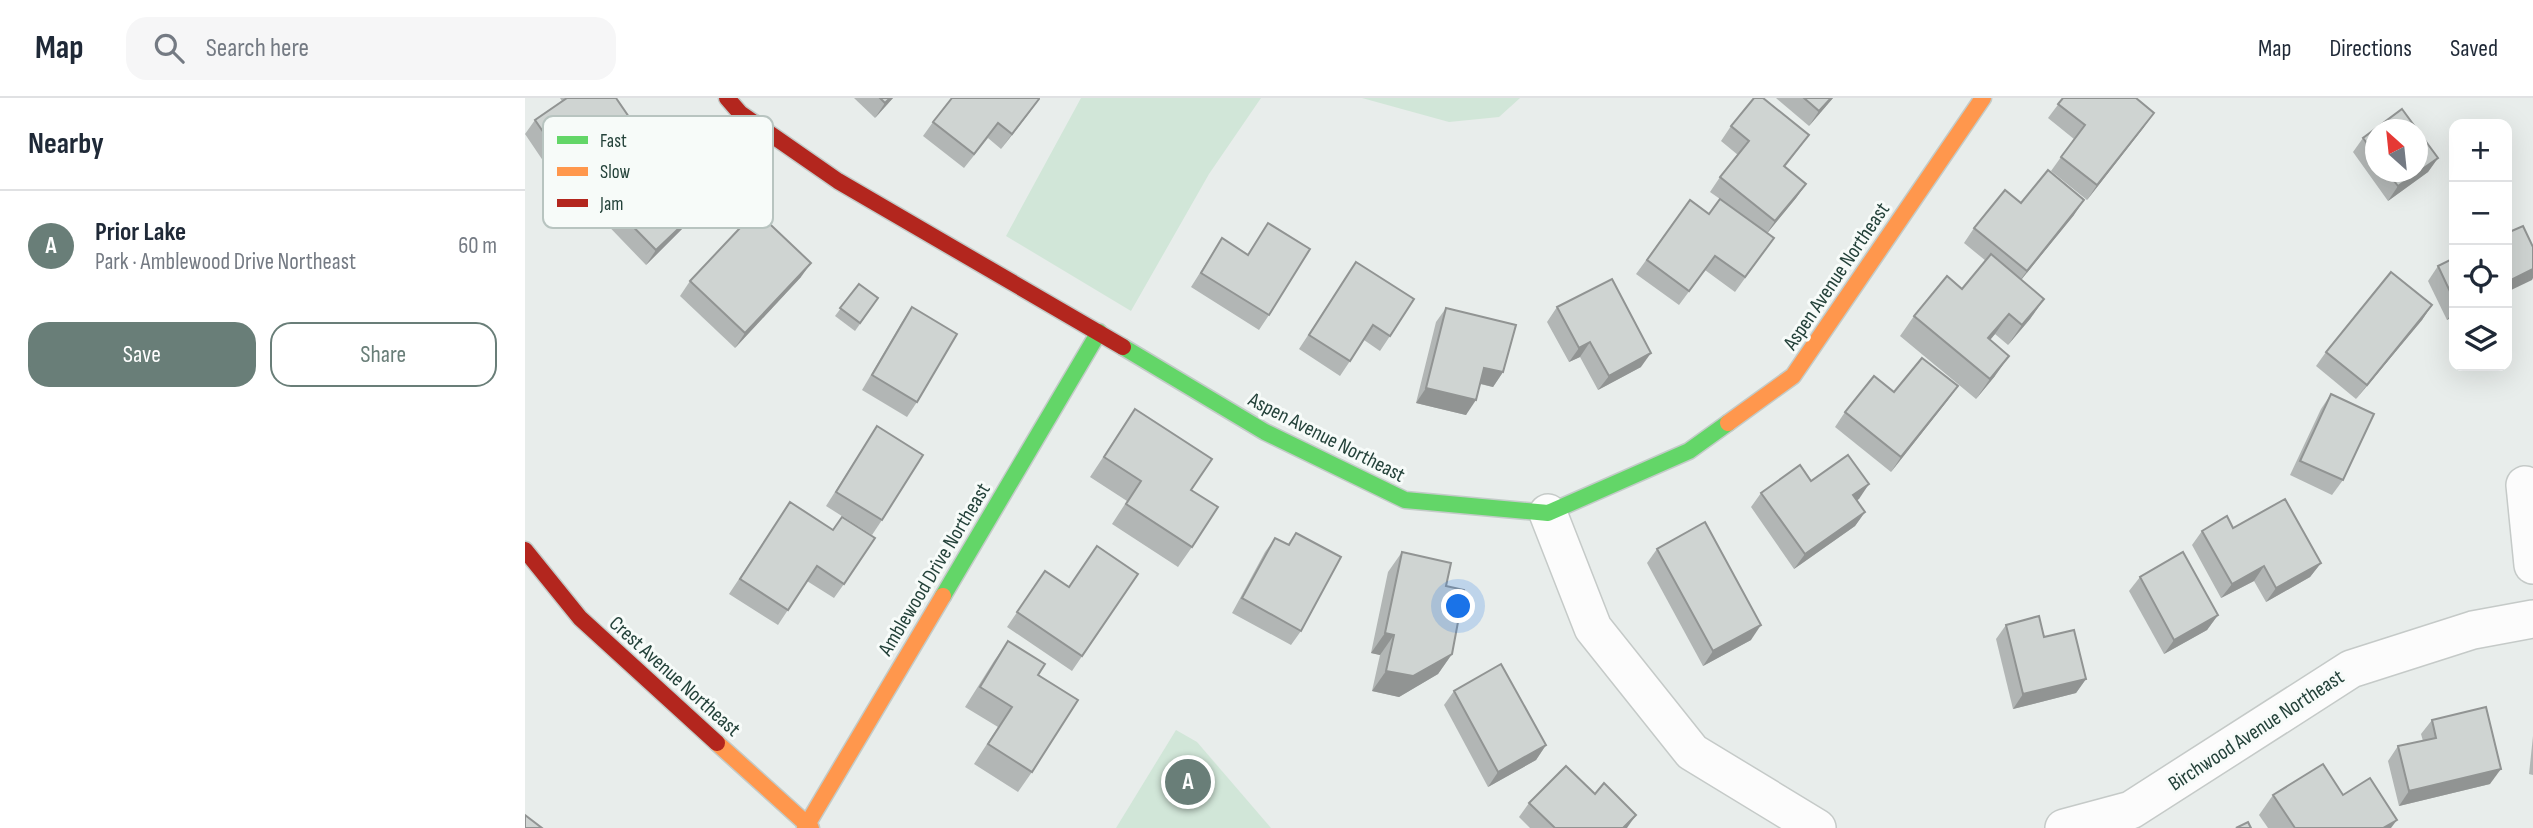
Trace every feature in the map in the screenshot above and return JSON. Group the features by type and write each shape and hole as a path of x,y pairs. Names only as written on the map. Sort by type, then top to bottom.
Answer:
{"street":[{"name":"Aspen Avenue Northeast","path":"727,98 744,116"},
{"name":"Aspen Avenue Northeast","path":"773,136 838,181 1265,432 1405,500 1548,513 1689,451 1793,376 1983,98"},
{"name":"Amblewood Drive Northeast","path":"808,827 1099,332"},
{"path":"2525,485 2533,565"},
{"path":"1548,513 1593,628 1692,752 1817,828"},
{"name":"Crest Avenue Northeast","path":"525,550 580,618 808,827"},
{"name":"Birchwood Avenue Northeast","path":"2064,828 2131,810 2351,669 2473,630 2533,619"}],"green space":[{"path":"1081,98 1261,98 1209,174 1131,311 1006,236"},
{"path":"1362,98 1520,98 1499,117 1449,122"},
{"path":"1176,730 1197,742 1271,828 1116,828"}],"building":[{"path":"567,98 616,98 628,116 543,116 543,132 535,120"},
{"path":"952,98 1039,99 1012,134 998,123 974,154 933,122"},
{"path":"1754,98 1763,98 1809,135 1784,166 1806,184 1775,221 1720,177 1749,141 1731,126"},
{"path":"1804,98 1831,98 1819,111"},
{"path":"2063,98 2136,98 2154,113 2097,185 2061,157 2085,125 2058,104"},
{"path":"2402,109 2409,119 2389,119"},
{"path":"2428,144 2438,158 2428,165"},
{"path":"2048,170 2084,200 2027,271 1974,228 2005,190 2021,203"},
{"path":"1720,199 1774,238 1745,277 1715,256 1689,291 1647,260 1690,200 1709,214"},
{"path":"1268,223 1310,249 1269,315 1201,273 1222,238 1248,255"},
{"path":"2523,226 2533,247 2533,269 2512,280 2512,245 2512,231"},
{"path":"773,227 811,263 745,333 690,281 740,228"},
{"path":"634,228 679,228 656,250"},
{"path":"1991,254 2044,299 2022,325 2009,314 1988,338 2009,356 1990,379 1914,316 1947,276 1962,289"},
{"path":"2449,260 2449,289 2438,266"},
{"path":"1356,262 1414,299 1390,336 1373,325 1350,361 1309,335"},
{"path":"2391,272 2432,305 2367,385 2326,352"},
{"path":"1612,279 1651,353 1609,376 1590,342 1579,348 1557,307"},
{"path":"859,284 878,298 860,323 840,308"},
{"path":"912,307 957,334 917,402 872,375"},
{"path":"1446,308 1516,325 1503,372 1484,368 1476,400 1426,388"},
{"path":"1922,358 1958,386 1901,457 1845,412 1874,376 1894,392"},
{"path":"2331,394 2374,414 2343,480 2300,461"},
{"path":"1135,409 1212,459 1191,490 1218,507 1192,547 1126,504 1141,481 1104,457"},
{"path":"877,426 923,455 882,520 836,492"},
{"path":"1848,455 1869,484 1853,495 1865,512 1805,554 1761,493 1800,465 1811,481"},
{"path":"2285,499 2321,563 2276,588 2264,566 2232,584 2202,531 2227,516 2233,528"},
{"path":"790,502 833,530 842,517 875,538 844,584 817,566 788,610 740,579"},
{"path":"1705,522 1761,625 1713,651 1657,549"},
{"path":"1296,533 1341,557 1301,631 1242,598 1275,538 1289,545"},
{"path":"1097,546 1138,574 1082,656 1017,612 1045,571 1069,587"},
{"path":"1402,552 1451,563 1446,586 1464,590 1452,654 1413,676 1386,671 1394,635 1385,633"},
{"path":"2183,552 2218,615 2174,640 2140,577"},
{"path":"2039,616 2044,637 2074,630 2086,679 2023,694 2006,625"},
{"path":"1008,641 1045,664 1038,675 1078,700 1032,772 988,744 1012,707 980,687"},
{"path":"1501,664 1546,745 1498,772 1454,691"},
{"path":"2486,707 2501,769 2409,791 2398,746 2436,738 2432,720"},
{"path":"2323,764 2343,795 2370,778 2397,820 2383,828 2295,828 2273,795"},
{"path":"1566,766 1595,794 1604,783 1636,815 1623,828 1555,828 1529,803"},
{"path":"525,815 542,828 525,828"},
{"path":"2248,822 2251,828 2236,828"}],"traffic: fast":[{"path":"943,596 1099,332"},
{"path":"1123,347 1265,432 1405,500 1548,513 1689,451 1728,423"}],"traffic: slow":[{"path":"1728,423 1793,376 1983,98"},
{"path":"805,828 943,596"},
{"path":"717,743 811,828"}],"traffic: jam":[{"path":"727,98 744,116"},
{"path":"773,136 838,181 1123,347"},
{"path":"525,550 580,618 717,743"}],"place":[{"name":"Prior Lake","path":"1188,782"}]}
